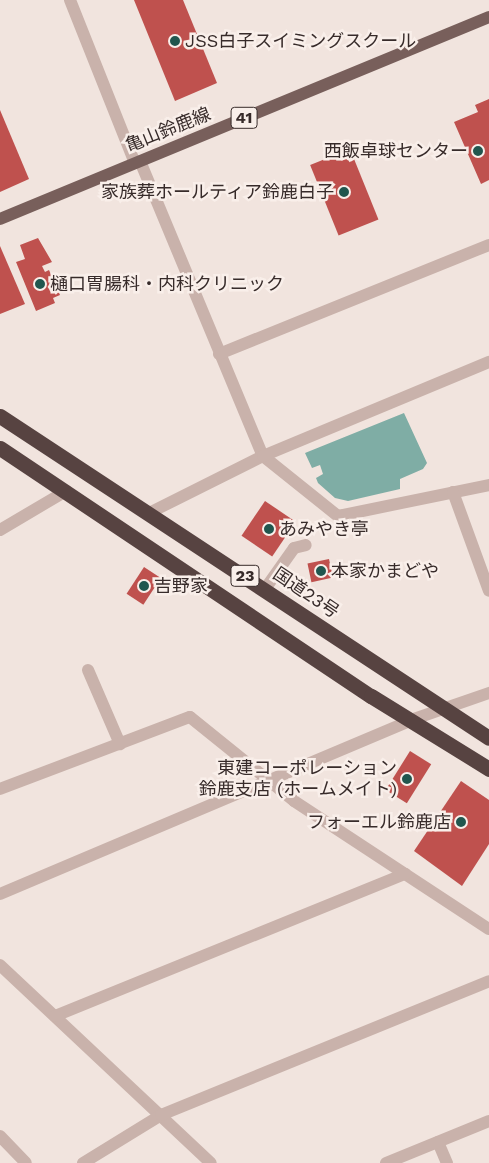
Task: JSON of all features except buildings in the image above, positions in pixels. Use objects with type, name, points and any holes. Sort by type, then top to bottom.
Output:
[{"type":"highway","name":"国道23号","points":[[0,416],[266,589],[489,738]]},
{"type":"highway","name":"23","points":[[0,448],[411,720],[489,769]]},
{"type":"main road","name":"亀山鈴鹿線","points":[[0,219],[489,17]]},
{"type":"street","points":[[70,0],[263,456],[338,516],[489,485]]},
{"type":"street","points":[[219,354],[489,245]]},
{"type":"street","points":[[149,513],[263,456],[489,362]]},
{"type":"street","points":[[0,530],[66,491]]},
{"type":"street","points":[[453,492],[489,591]]},
{"type":"street","points":[[266,589],[294,548],[306,545]]},
{"type":"street","points":[[88,670],[120,744]]},
{"type":"street","points":[[1,889],[411,720],[448,710],[489,693]]},
{"type":"street","points":[[0,788],[190,717],[269,780],[405,874],[489,929]]},
{"type":"street","points":[[55,1016],[405,874]]},
{"type":"street","points":[[0,964],[211,1163]]},
{"type":"street","points":[[83,1163],[161,1115],[489,981]]},
{"type":"street","points":[[386,1163],[489,1121]]},
{"type":"street","points":[[0,1136],[26,1163]]},
{"type":"street","points":[[438,1142],[447,1163]]},
{"type":"water","points":[[404,413],[427,463],[423,469],[400,479],[400,489],[348,501],[335,498],[318,483],[316,478],[323,474],[320,465],[312,468],[305,453]]},
{"type":"place","name":"JSS白子スイミングスクール","points":[[175,41]]},
{"type":"place","name":"西飯卓球センター","points":[[478,151]]},
{"type":"place","name":"家族葬ホールティア鈴鹿白子","points":[[344,192]]},
{"type":"place","name":"樋口胃腸科・内科クリニック","points":[[40,284]]},
{"type":"place","name":"あみやき亭","points":[[269,529]]},
{"type":"place","name":"本家かまどや","points":[[321,571]]},
{"type":"place","name":"吉野家","points":[[144,586]]},
{"type":"place","name":"東建コーポレーション 鈴鹿支店 (ホームメイト)","points":[[407,779]]},
{"type":"place","name":"フォーエル鈴鹿店","points":[[461,822]]}]
